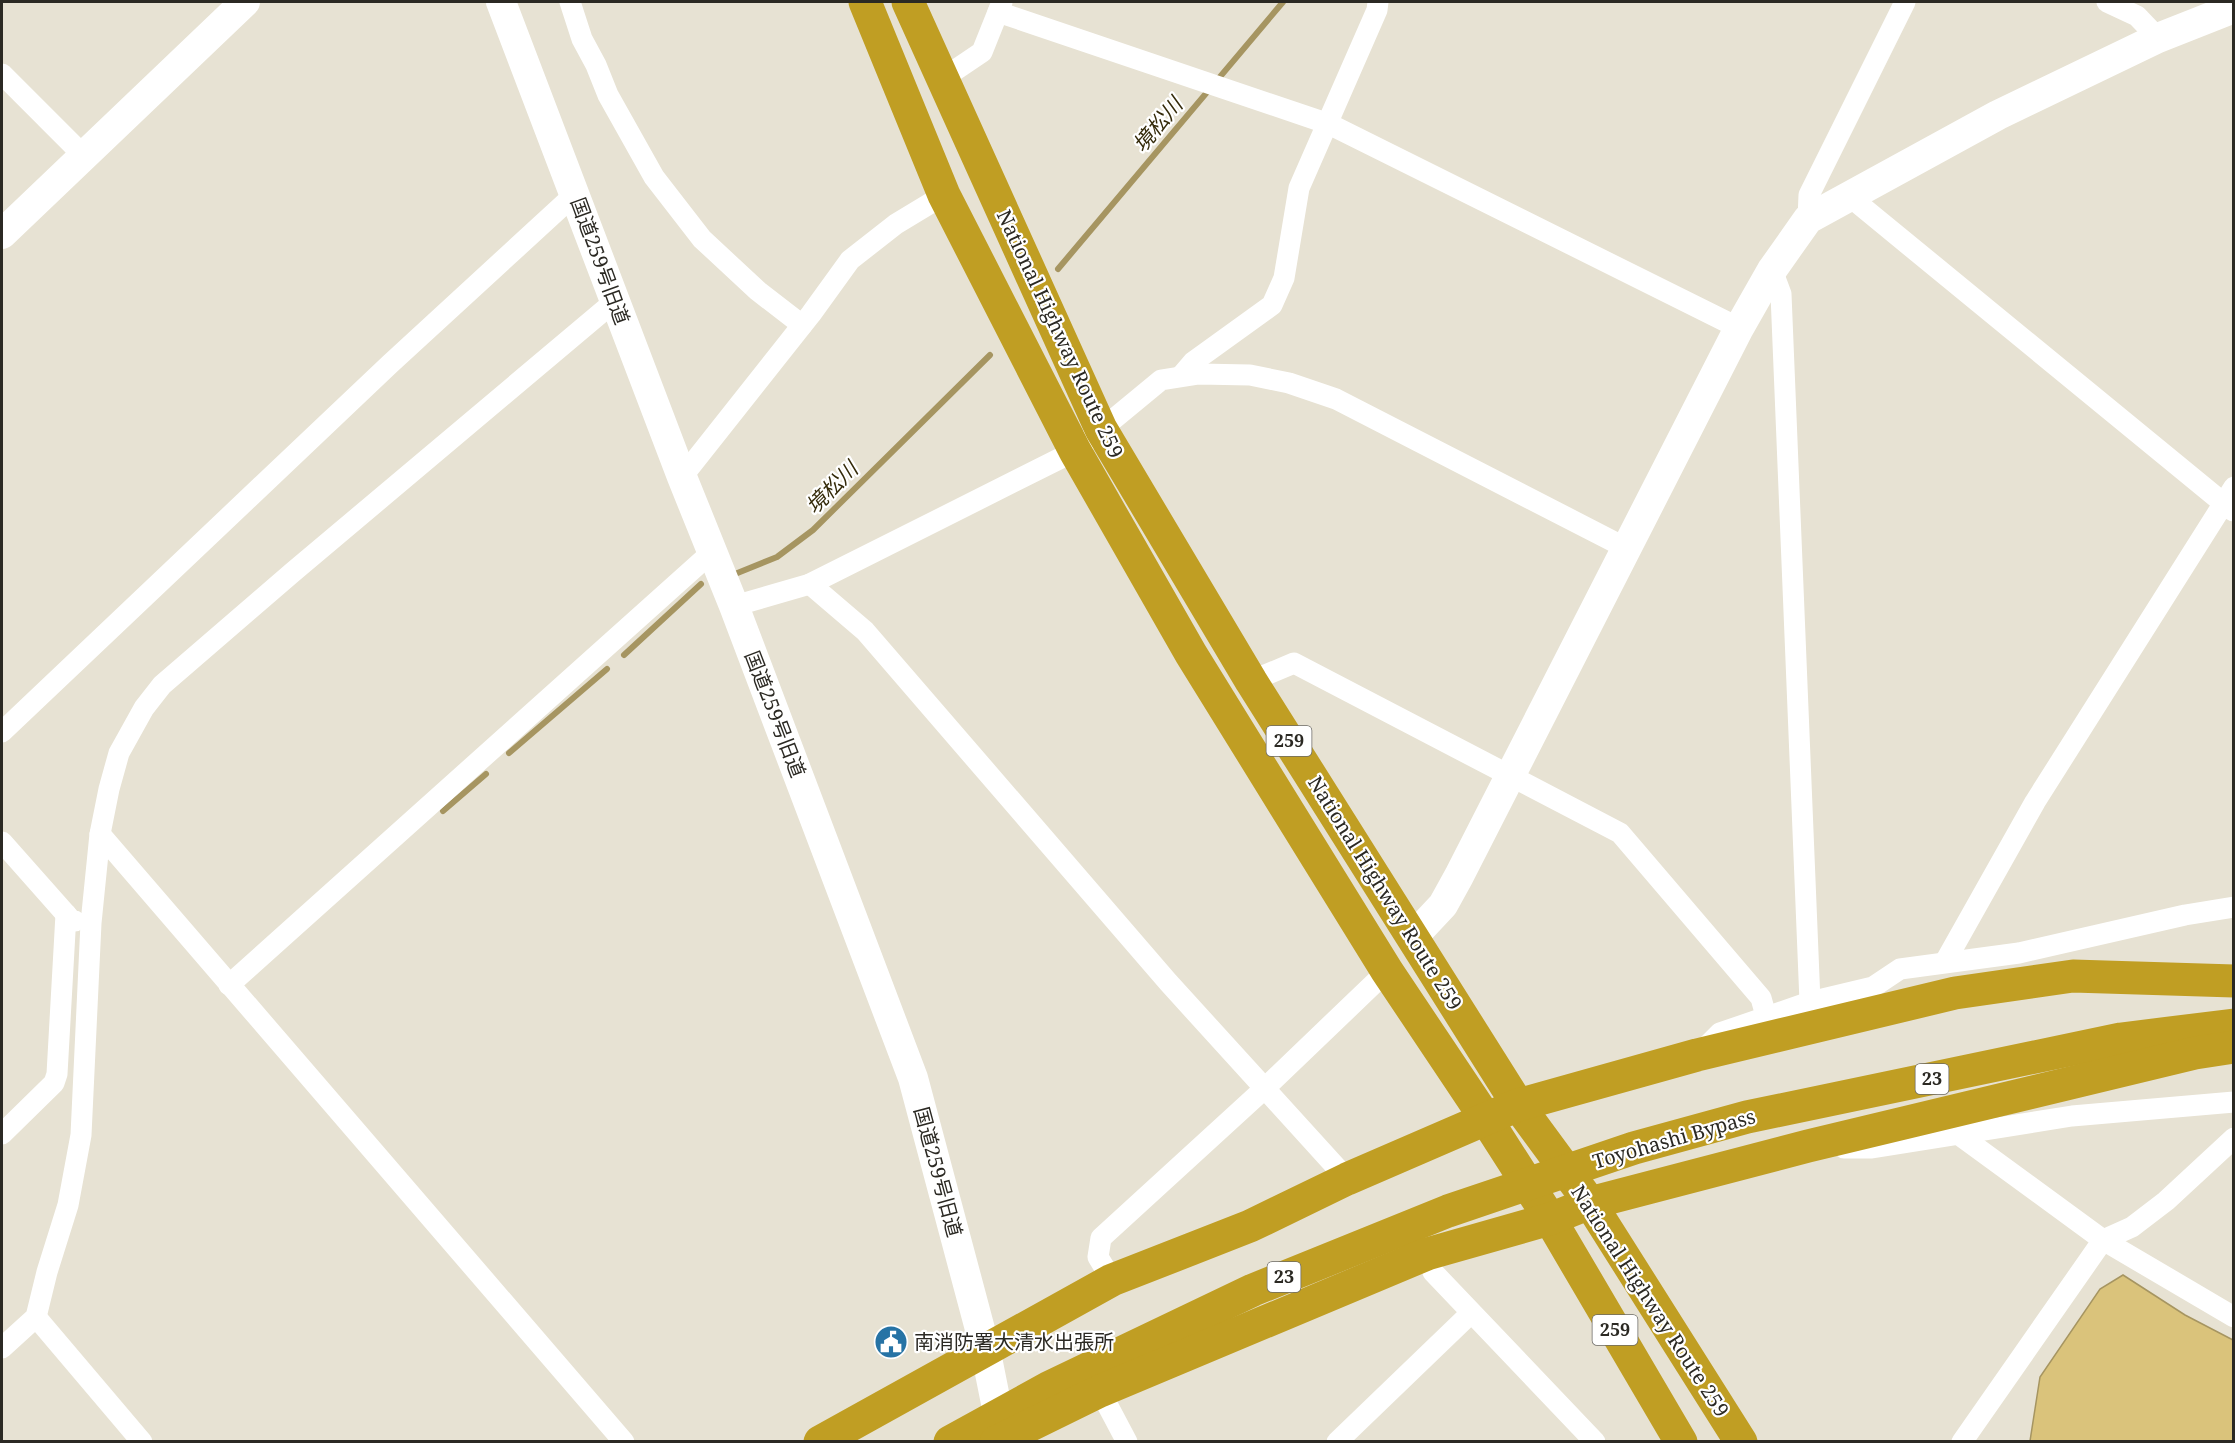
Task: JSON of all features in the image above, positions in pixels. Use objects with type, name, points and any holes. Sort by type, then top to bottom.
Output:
[{"type":"highway","name":"National Highway Route 259","points":[[865,2],[944,195],[1075,451],[1191,654],[1387,971],[1550,1219],[1676,1440]]},
{"type":"highway","name":"National Highway Route 259","points":[[908,2],[1101,429],[1251,681],[1518,1105],[1590,1203],[1741,1442]]},
{"type":"highway","points":[[820,1442],[985,1348],[1112,1280],[1251,1226],[1347,1179],[1518,1105],[1697,1055],[1955,993],[2073,976],[2234,981]]},
{"type":"highway","name":"Toyohashi Bypass","points":[[950,1442],[1048,1388],[1253,1290],[1448,1211],[1634,1148],[1747,1117],[2121,1040],[2234,1025]]},
{"type":"highway","name":"23","points":[[1001,1440],[1100,1390],[1427,1254],[1550,1219],[1590,1203],[1808,1146],[2195,1053],[2234,1047]]},
{"type":"street","points":[[2,234],[245,2]]},
{"type":"street","name":"国道259号旧道","points":[[501,2],[913,1078],[985,1348],[1001,1440]]},
{"type":"street","points":[[570,2],[582,39],[608,95],[654,177],[702,239],[758,291],[802,325]]},
{"type":"street","points":[[1181,376],[1193,362],[1272,305],[1284,279],[1299,188],[1329,124],[1377,10],[1378,2]]},
{"type":"street","points":[[1808,219],[1809,195],[1905,2]]},
{"type":"street","points":[[2107,2],[2137,16],[2158,38]]},
{"type":"street","points":[[942,79],[982,52],[1000,7],[1329,124],[1739,328]]},
{"type":"street","points":[[1413,937],[1443,905],[1739,328],[1772,270],[1808,219],[1998,115],[2158,38],[2234,8]]},
{"type":"street","points":[[2,74],[84,156]]},
{"type":"street","points":[[2,732],[390,364],[575,194]]},
{"type":"street","points":[[682,477],[802,325],[850,260],[896,224],[944,195]]},
{"type":"street","points":[[1849,196],[2230,500],[2035,802],[1945,962]]},
{"type":"street","points":[[1772,270],[1781,294],[1810,1002]]},
{"type":"street","points":[[2,1348],[36,1317],[68,1205],[81,1135],[91,923],[100,834],[119,753],[144,708],[162,686],[293,572],[615,301]]},
{"type":"street","points":[[734,606],[810,584],[1075,451],[1161,380],[1181,376],[1250,375],[1289,383],[1336,399],[1626,548]]},
{"type":"street","points":[[229,985],[712,552]]},
{"type":"street","points":[[810,584],[865,631],[1168,982],[1347,1179]]},
{"type":"street","points":[[1251,681],[1294,663],[1620,833],[1761,998],[1766,1016]]},
{"type":"street","points":[[100,834],[624,1442]]},
{"type":"street","points":[[2,842],[72,921],[91,923]]},
{"type":"street","points":[[1697,1055],[1720,1033],[1810,1002],[1873,987],[1900,969],[2019,953],[2185,915],[2234,907]]},
{"type":"street","points":[[2,1134],[54,1083],[57,1074],[66,914]]},
{"type":"street","points":[[1112,1280],[1098,1257],[1101,1238],[1264,1089],[1387,971]]},
{"type":"street","points":[[1808,1146],[1872,1148],[2072,1116],[2234,1102]]},
{"type":"street","points":[[1958,1134],[2103,1240],[2234,1317]]},
{"type":"street","points":[[1962,1442],[2103,1240],[2132,1227],[2166,1201],[2234,1138]]},
{"type":"street","points":[[1427,1254],[1433,1272],[1595,1442]]},
{"type":"street","points":[[1337,1442],[1471,1313]]},
{"type":"street","points":[[36,1317],[142,1442]]},
{"type":"street","points":[[1100,1390],[1127,1442]]},
{"type":"shaded area","points":[[2123,1275],[2185,1315],[2233,1340],[2233,1441],[2030,1441],[2040,1377],[2100,1289]]},
{"type":"waterway","name":"境松川","points":[[1058,269],[1283,2]]},
{"type":"waterway","name":"境松川","points":[[735,574],[777,557],[813,530],[990,355]]},
{"type":"waterway","name":"境松川","points":[[624,655],[701,584]]},
{"type":"waterway","name":"境松川","points":[[509,753],[607,669]]},
{"type":"waterway","name":"境松川","points":[[443,811],[486,774]]},
{"type":"place","name":"南消防署大清水出張所","points":[[891,1342]]}]
